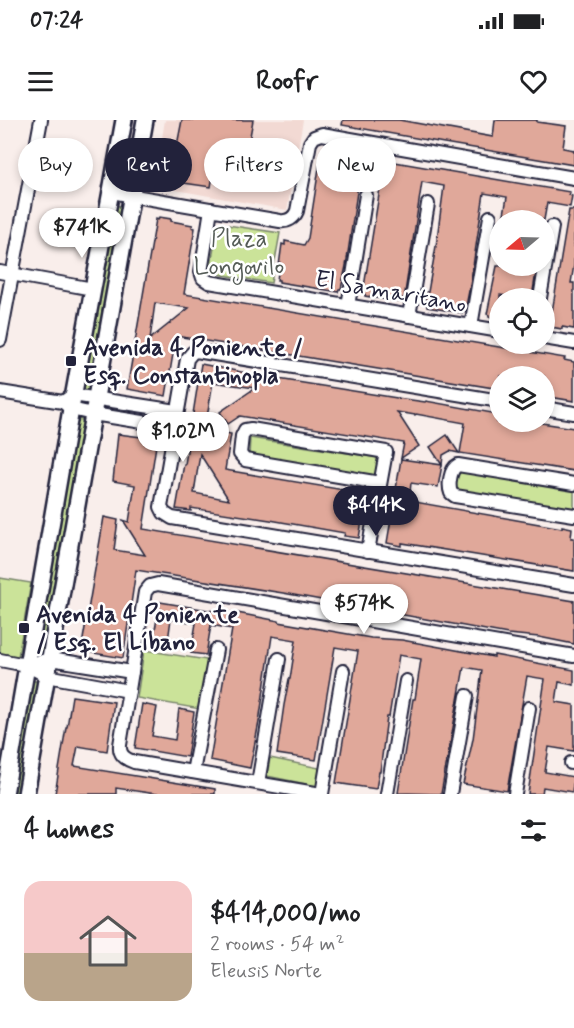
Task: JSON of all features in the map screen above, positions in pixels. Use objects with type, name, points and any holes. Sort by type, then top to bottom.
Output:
[{"type":"street","points":[[0,340],[6,273],[41,120]]},
{"type":"street","points":[[121,138],[124,120]]},
{"type":"street","points":[[26,794],[145,120]]},
{"type":"street","points":[[0,793],[5,794],[69,402],[111,192],[280,221],[291,219],[297,211],[308,146],[314,137],[322,134],[574,178]]},
{"type":"street","points":[[348,306],[366,195]]},
{"type":"street","points":[[409,316],[428,204]]},
{"type":"street","name":"El Samaritano","points":[[211,209],[201,272],[206,280],[212,283],[489,329]]},
{"type":"street","points":[[471,326],[489,223]]},
{"type":"street","points":[[6,273],[93,289]]},
{"type":"street","points":[[555,340],[574,343]]},
{"type":"street","points":[[489,399],[196,351],[187,359],[161,503],[162,510],[172,518],[574,585]]},
{"type":"street","points":[[0,392],[69,402],[96,398],[176,420]]},
{"type":"street","points":[[69,402],[93,414],[176,420]]},
{"type":"street","points":[[555,410],[574,413]]},
{"type":"street","points":[[368,550],[386,452],[251,429],[243,433],[239,451],[245,460],[380,483]]},
{"type":"street","points":[[574,484],[458,465],[452,470],[450,487],[451,493],[455,496],[574,515]]},
{"type":"street","points":[[343,671],[321,794],[134,762],[122,754],[120,745],[146,592],[150,586],[154,585],[574,656]]},
{"type":"street","points":[[193,772],[216,650]]},
{"type":"street","points":[[26,665],[50,658],[132,672]]},
{"type":"street","points":[[258,783],[279,659]]},
{"type":"street","points":[[0,660],[26,665],[47,676],[129,691]]},
{"type":"street","points":[[387,794],[406,681]]},
{"type":"street","points":[[450,794],[468,696]]},
{"type":"street","points":[[515,794],[529,708]]},
{"type":"shaded area","points":[[165,120],[303,120],[300,138],[204,138],[204,192],[290,192],[287,210],[187,192],[192,192],[192,138],[162,138]]},
{"type":"green space","points":[[114,205],[125,207],[91,396],[80,393]]},
{"type":"green space","name":"Plaza Longovilo","points":[[218,225],[280,233],[271,283],[212,273],[210,270]]},
{"type":"green space","points":[[77,418],[86,422],[43,656],[33,659]]},
{"type":"green space","points":[[250,438],[379,458],[374,479],[249,457]]},
{"type":"green space","points":[[457,470],[574,489],[574,510],[453,491]]},
{"type":"green space","points":[[0,578],[31,583],[18,657],[0,653]]},
{"type":"green space","points":[[144,650],[207,660],[200,709],[137,698]]},
{"type":"green space","points":[[30,680],[41,682],[21,794],[11,794]]},
{"type":"green space","points":[[270,758],[324,769],[321,787],[267,776]]},
{"type":"building","points":[[182,120],[253,120],[250,138],[204,138],[204,186],[192,184],[192,138],[178,138]]},
{"type":"building","points":[[343,120],[399,120],[493,137],[495,120],[537,120],[537,122],[566,126],[563,148],[574,150],[574,165],[342,125]]},
{"type":"building","points":[[396,162],[570,192],[569,195],[572,196],[570,207],[547,203],[546,210],[505,210],[507,197],[484,193],[470,286],[465,311],[463,310],[462,313],[427,307],[425,304],[444,186],[422,182],[404,299],[401,298],[401,302],[365,296],[363,293],[379,192],[396,192]]},
{"type":"building","points":[[316,187],[316,192],[357,192],[346,266],[341,289],[338,292],[277,280],[282,244],[285,245],[285,241],[304,245],[308,238]]},
{"type":"building","points":[[569,210],[574,210],[574,265],[571,283],[574,283],[574,329],[555,328],[555,294]]},
{"type":"building","points":[[159,217],[171,219],[171,221],[193,225],[192,227],[195,228],[184,294],[489,345],[489,354],[541,354],[565,358],[564,360],[574,362],[574,401],[555,398],[555,366],[489,366],[489,387],[176,336],[166,396],[127,389],[156,219],[158,220]],"holes":[[[155,303],[189,308],[150,339]]]},
{"type":"building","points":[[495,276],[535,276],[533,288],[492,288]]},
{"type":"building","points":[[201,364],[247,374],[489,412],[489,432],[555,432],[555,425],[574,428],[574,471],[460,453],[465,423],[397,412],[419,446],[401,458],[404,443],[240,416],[228,424],[220,412],[255,388],[213,382],[205,429],[231,434],[225,470],[368,494],[359,538],[344,536],[345,533],[270,520],[191,508],[191,511],[176,509]],"holes":[[[200,454],[229,500],[194,493]]]},
{"type":"building","points":[[118,434],[157,439],[143,529],[574,601],[574,644],[283,593],[136,570],[123,658],[81,651],[104,517],[118,520],[114,550],[145,555],[123,520],[129,522],[135,485],[113,481]]},
{"type":"building","points":[[447,435],[459,453],[450,451],[443,455],[442,465],[430,447]]},
{"type":"building","points":[[401,459],[442,465],[438,487],[411,483],[409,501],[572,528],[574,571],[402,543],[402,546],[387,543]]},
{"type":"building","points":[[160,602],[232,614],[232,612],[371,638],[402,640],[494,657],[494,655],[574,670],[574,685],[559,682],[556,702],[574,705],[574,751],[549,747],[545,772],[574,777],[572,792],[543,787],[542,794],[528,794],[545,679],[527,676],[507,791],[463,784],[473,739],[482,670],[464,667],[441,794],[398,793],[421,659],[399,655],[376,789],[336,783],[358,651],[335,647],[316,760],[277,754],[296,640],[272,636],[250,768],[210,760],[232,629],[211,625],[206,655],[191,653],[196,623],[171,619],[167,648],[152,646]]},
{"type":"building","points":[[72,696],[114,702],[107,751],[78,746],[74,766],[215,789],[215,794],[157,794],[116,788],[116,794],[55,794]]},
{"type":"building","points":[[142,704],[157,707],[152,736],[175,740],[179,709],[194,712],[187,757],[135,748]]},
{"type":"place","name":"Avenida 4 Poniente / Esq. Constantinopla","points":[[71,361]]},
{"type":"place","name":"Avenida 4 Poniente / Esq. El Líbano","points":[[24,628]]}]
